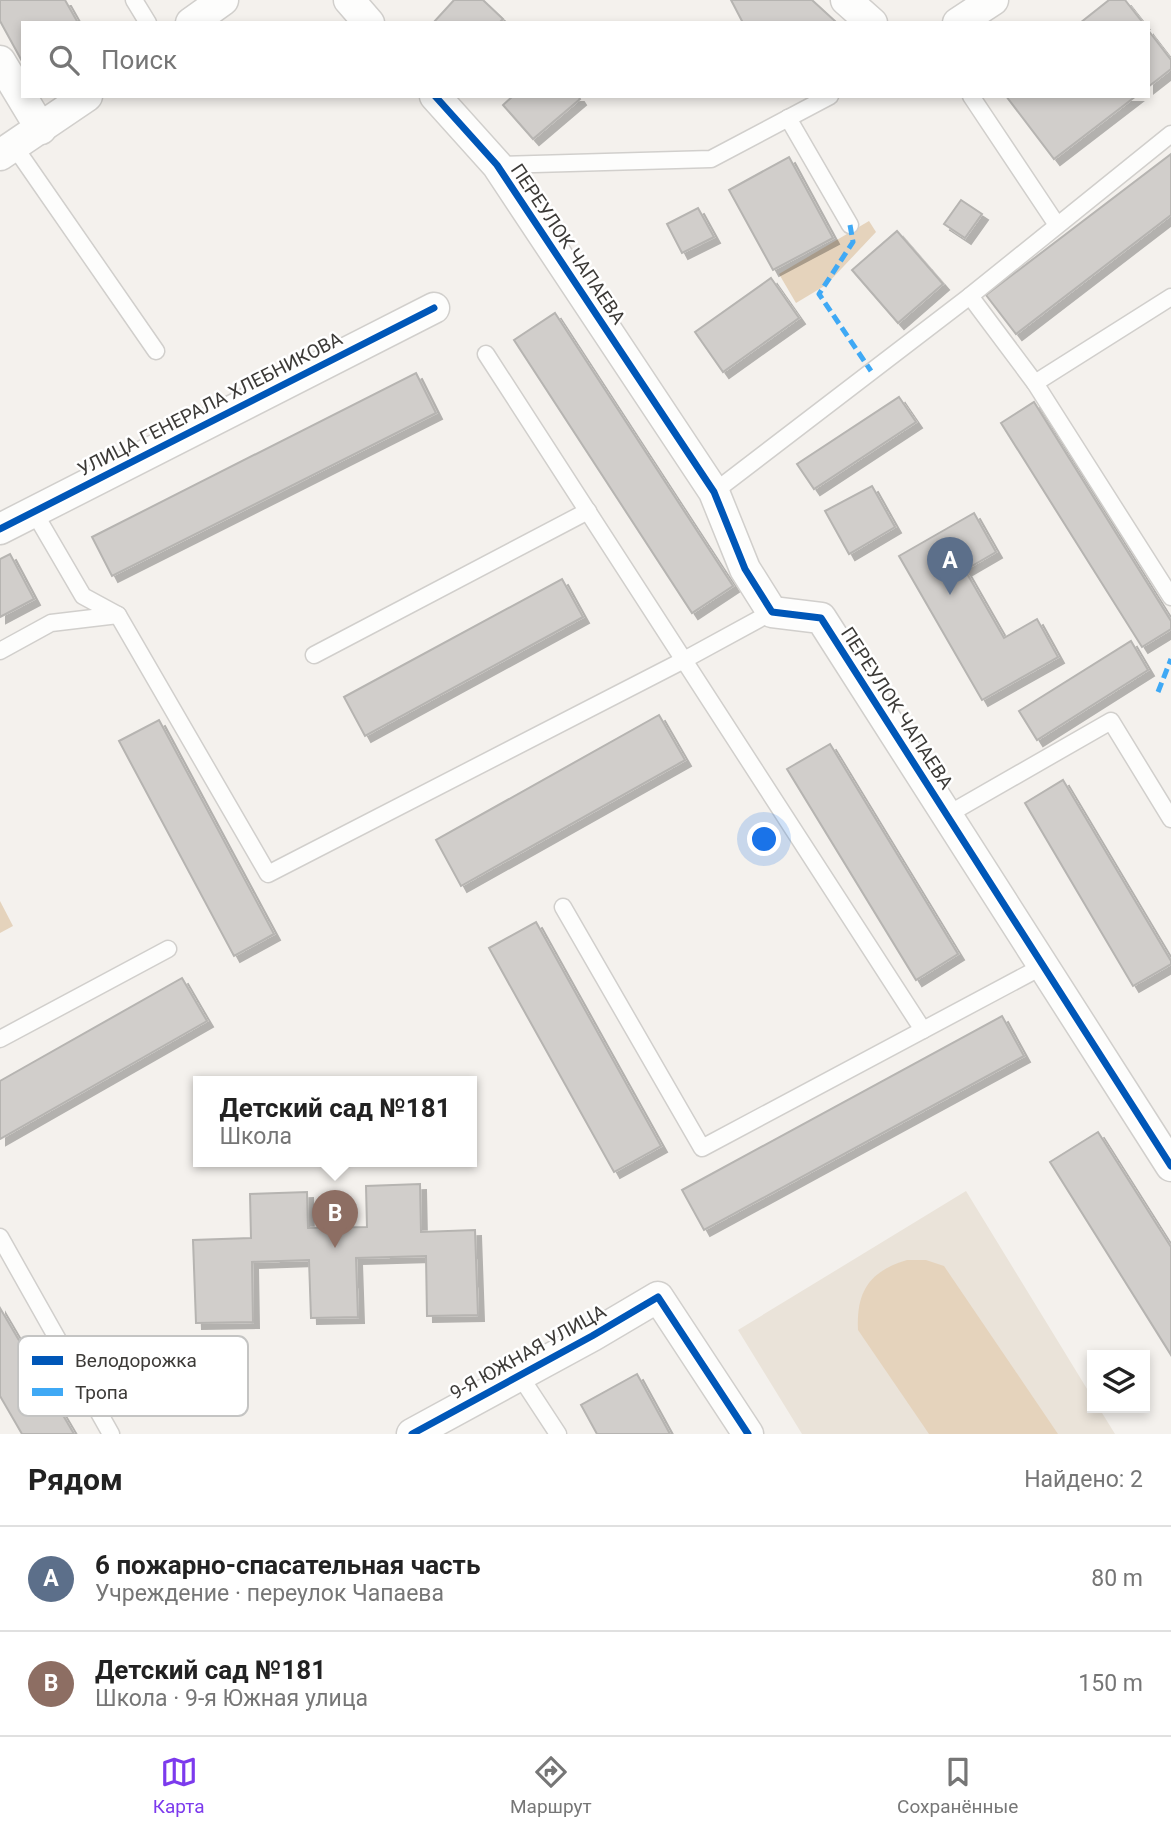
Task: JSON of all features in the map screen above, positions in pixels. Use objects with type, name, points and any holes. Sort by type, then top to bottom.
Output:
[{"type":"street","points":[[194,21],[223,0]]},
{"type":"street","points":[[349,0],[367,21]]},
{"type":"street","points":[[846,0],[870,21]]},
{"type":"street","points":[[961,21],[993,0]]},
{"type":"street","points":[[0,61],[21,95]]},
{"type":"street","points":[[23,98],[41,128]]},
{"type":"street","points":[[7,150],[84,98]]},
{"type":"street","name":"ПЕРЕУЛОК ЧАПАЕВА","points":[[437,98],[497,165],[713,492],[745,569],[772,612],[821,618],[1171,1166]]},
{"type":"street","name":"УЛИЦА ГЕНЕРАЛА ХЛЕБНИКОВА","points":[[0,529],[434,308]]},
{"type":"street","name":"9-Я ЮЖНАЯ УЛИЦА","points":[[412,1434],[658,1297],[748,1434]]},
{"type":"lane","points":[[134,0],[147,21]]},
{"type":"lane","points":[[497,165],[711,159],[826,98]]},
{"type":"lane","points":[[972,98],[1057,225]]},
{"type":"lane","points":[[788,118],[850,225]]},
{"type":"lane","points":[[713,492],[970,296],[1171,134]]},
{"type":"lane","points":[[7,150],[156,351]]},
{"type":"lane","points":[[970,296],[1035,383],[1171,597]]},
{"type":"lane","points":[[1035,383],[1171,297]]},
{"type":"lane","points":[[486,354],[923,1030]]},
{"type":"lane","points":[[314,656],[588,511]]},
{"type":"lane","points":[[34,512],[83,596],[118,615],[268,874],[772,612]]},
{"type":"lane","points":[[0,651],[51,624],[118,615]]},
{"type":"lane","points":[[947,815],[1111,721],[1171,819]]},
{"type":"lane","points":[[563,907],[702,1148],[1043,966]]},
{"type":"lane","points":[[0,1039],[168,949]]},
{"type":"lane","points":[[0,1237],[56,1336]]},
{"type":"lane","points":[[520,1376],[558,1434]]},
{"type":"lane","points":[[101,1416],[111,1434]]},
{"type":"shaded area","points":[[869,221],[876,232],[826,285],[796,303],[779,274]]},
{"type":"shaded area","points":[[0,901],[13,926],[0,933]]},
{"type":"shaded area","points":[[966,1191],[1087,1389],[1087,1413],[1102,1413],[1115,1434],[802,1434],[738,1330]]},
{"type":"shaded area","points":[[907,1260],[926,1260],[944,1266],[1058,1434],[929,1434],[858,1330],[860,1304],[868,1284],[883,1270]]},
{"type":"building","points":[[0,0],[65,0],[77,21],[21,21],[21,59],[0,21]]},
{"type":"building","points":[[454,0],[483,0],[503,19],[501,21],[435,21]]},
{"type":"building","points":[[731,0],[812,0],[835,21],[742,21]]},
{"type":"building","points":[[1109,0],[1125,0],[1141,21],[1083,21]]},
{"type":"building","points":[[1150,33],[1171,60],[1171,69],[1150,85]]},
{"type":"building","points":[[511,98],[580,99],[533,139],[503,105]]},
{"type":"building","points":[[1008,98],[1133,98],[1054,159]]},
{"type":"building","points":[[1171,154],[1171,215],[1016,334],[986,295]]},
{"type":"building","points":[[789,157],[833,238],[773,270],[729,190]]},
{"type":"building","points":[[961,200],[982,214],[965,238],[944,224]]},
{"type":"building","points":[[698,208],[714,237],[682,253],[667,224]]},
{"type":"building","points":[[897,231],[943,284],[898,323],[852,270]]},
{"type":"building","points":[[771,278],[799,318],[723,372],[695,332]]},
{"type":"building","points":[[555,313],[733,586],[692,613],[514,340]]},
{"type":"building","points":[[416,373],[436,413],[112,576],[92,537]]},
{"type":"building","points":[[899,397],[916,422],[814,489],[797,464]]},
{"type":"building","points":[[1034,402],[1171,621],[1171,629],[1142,647],[1001,423]]},
{"type":"building","points":[[872,486],[895,527],[849,554],[825,511]]},
{"type":"building","points":[[974,513],[996,552],[965,570],[1004,638],[1037,619],[1058,657],[982,700],[899,556]]},
{"type":"building","points":[[10,554],[34,599],[0,617],[0,559]]},
{"type":"building","points":[[562,579],[583,617],[365,736],[344,697]]},
{"type":"building","points":[[1131,641],[1148,670],[1037,740],[1019,711]]},
{"type":"building","points":[[659,715],[685,760],[461,886],[436,840]]},
{"type":"building","points":[[159,720],[274,934],[234,956],[119,741]]},
{"type":"building","points":[[830,744],[958,954],[916,980],[787,769]]},
{"type":"building","points":[[1063,780],[1171,961],[1171,964],[1133,986],[1025,803]]},
{"type":"building","points":[[536,922],[661,1146],[614,1172],[489,948]]},
{"type":"building","points":[[182,978],[207,1021],[0,1139],[0,1081]]},
{"type":"building","points":[[1002,1016],[1024,1056],[704,1230],[682,1190]]},
{"type":"building","points":[[1098,1132],[1171,1247],[1171,1355],[1050,1162]]},
{"type":"building","points":[[420,1184],[421,1232],[475,1230],[478,1315],[427,1316],[426,1256],[356,1258],[358,1317],[311,1318],[309,1260],[252,1262],[253,1322],[196,1323],[193,1240],[251,1238],[250,1194],[307,1192],[308,1228],[367,1227],[366,1186]]},
{"type":"building","points":[[0,1308],[18,1339],[18,1416],[63,1416],[74,1434],[22,1434],[0,1396]]},
{"type":"building","points":[[637,1374],[670,1434],[597,1434],[581,1405]]},
{"type":"marked path","points":[[850,225],[853,242],[819,294],[871,371]]},
{"type":"marked path","points":[[1158,692],[1171,659]]},
{"type":"cycle path","points":[[437,98],[497,165],[714,492],[745,569],[772,612],[821,618],[1171,1166]]},
{"type":"cycle path","points":[[0,529],[434,308]]},
{"type":"cycle path","points":[[412,1434],[658,1297],[748,1434]]},
{"type":"place","name":"6 пожарно-спасательная часть","points":[[950,595]]},
{"type":"place","name":"Детский сад №181","points":[[335,1248]]}]
